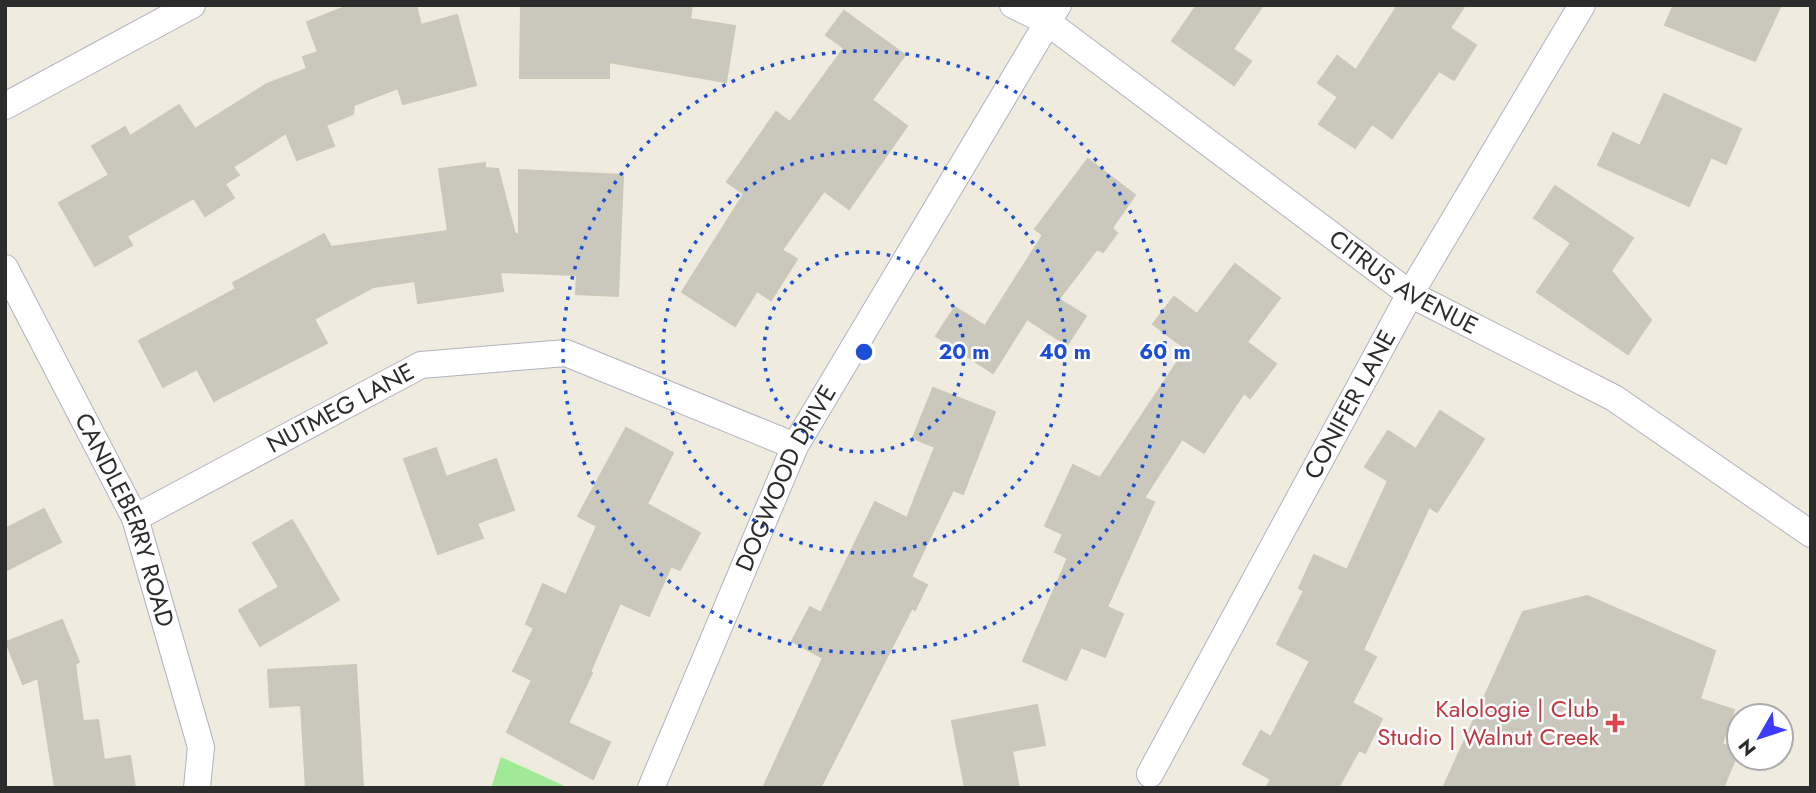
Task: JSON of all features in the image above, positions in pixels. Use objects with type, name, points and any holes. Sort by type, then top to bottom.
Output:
[{"type":"street","points":[[5,106],[192,5]]},
{"type":"street","name":"CITRUS AVENUE","points":[[1013,5],[1052,13],[1410,294],[1614,398],[1811,534]]},
{"type":"street","name":"CONIFER LANE","points":[[1150,774],[1410,294],[1581,5]]},
{"type":"street","name":"DOGWOOD DRIVE","points":[[651,788],[795,446],[1052,13]]},
{"type":"street","name":"CANDLEBERRY ROAD","points":[[5,268],[135,518],[201,747],[197,788]]},
{"type":"street","name":"NUTMEG LANE","points":[[135,518],[421,365],[566,354],[795,446]]},
{"type":"green space","points":[[501,757],[569,788],[491,788]]},
{"type":"building","points":[[350,5],[416,5],[421,25],[457,15],[476,85],[403,104],[398,88],[354,105],[353,114],[326,125],[334,146],[297,160],[286,133],[233,167],[239,175],[225,184],[234,198],[205,216],[194,198],[127,236],[132,245],[95,266],[59,203],[109,175],[92,146],[125,127],[130,136],[179,105],[195,129],[267,84],[307,69],[303,57],[318,52],[307,22]]},
{"type":"building","points":[[521,5],[692,5],[690,19],[735,26],[726,82],[609,62],[609,78],[520,78]]},
{"type":"building","points":[[1197,5],[1263,5],[1233,49],[1251,61],[1234,85],[1172,41]]},
{"type":"building","points":[[1398,5],[1465,5],[1450,28],[1476,45],[1454,80],[1439,71],[1392,138],[1372,124],[1355,148],[1319,124],[1338,97],[1318,83],[1337,56],[1356,70]]},
{"type":"building","points":[[1674,5],[1781,5],[1755,61],[1665,25]]},
{"type":"building","points":[[844,11],[905,55],[872,100],[907,126],[849,209],[824,191],[782,250],[797,259],[771,300],[757,291],[735,326],[682,292],[744,194],[727,182],[776,112],[790,122],[844,48],[826,35]]},
{"type":"building","points":[[1664,94],[1741,129],[1726,164],[1711,157],[1689,206],[1598,165],[1613,133],[1640,146]]},
{"type":"building","points":[[1088,159],[1135,195],[1112,228],[1117,233],[1103,252],[1097,249],[1059,299],[1086,316],[1067,345],[1027,319],[993,373],[936,336],[955,307],[985,326],[1043,235],[1035,229]]},
{"type":"building","points":[[485,163],[485,168],[498,169],[515,234],[519,234],[519,170],[623,175],[618,296],[576,294],[577,275],[500,272],[503,291],[418,303],[415,281],[373,287],[314,319],[327,343],[214,401],[197,369],[163,387],[139,341],[236,289],[233,283],[324,234],[331,247],[448,231],[439,169]]},
{"type":"building","points":[[1555,186],[1633,238],[1611,271],[1651,320],[1628,354],[1537,292],[1571,243],[1534,218]]},
{"type":"building","points":[[1235,264],[1280,298],[1247,342],[1276,364],[1250,398],[1244,393],[1204,453],[1182,439],[1144,498],[1154,502],[1107,607],[1123,614],[1105,657],[1081,647],[1066,680],[1023,661],[1068,558],[1055,552],[1063,534],[1045,526],[1073,465],[1100,478],[1186,349],[1153,324],[1174,297],[1197,314]]},
{"type":"building","points":[[933,388],[995,412],[963,494],[953,490],[911,577],[927,585],[915,610],[912,608],[820,788],[763,788],[823,658],[792,641],[810,607],[821,613],[875,502],[907,518],[935,447],[913,438]]},
{"type":"building","points":[[1440,411],[1484,439],[1437,512],[1429,507],[1363,650],[1376,657],[1352,703],[1382,719],[1365,753],[1359,750],[1338,788],[1266,788],[1271,779],[1243,764],[1261,731],[1271,737],[1310,661],[1277,644],[1304,591],[1299,588],[1314,555],[1347,570],[1388,481],[1365,467],[1388,431],[1416,449]]},
{"type":"building","points":[[626,428],[673,453],[647,504],[700,533],[680,570],[671,566],[649,616],[620,603],[590,672],[592,673],[568,723],[610,742],[593,779],[507,732],[532,680],[513,671],[534,628],[526,624],[543,584],[566,595],[597,526],[578,516]]},
{"type":"building","points":[[436,448],[446,477],[496,459],[514,510],[477,523],[483,538],[438,554],[404,459]]},
{"type":"building","points":[[44,509],[61,542],[5,571],[5,529]]},
{"type":"building","points":[[292,520],[339,600],[260,646],[239,610],[279,587],[253,543]]},
{"type":"building","points":[[1587,596],[1715,651],[1700,699],[1725,707],[1725,736],[1722,744],[1725,745],[1725,772],[1730,772],[1723,788],[1443,788],[1523,612]]},
{"type":"building","points":[[62,620],[79,662],[75,664],[83,721],[98,720],[104,760],[130,756],[135,788],[55,788],[38,678],[23,684],[6,642]]},
{"type":"building","points":[[356,665],[363,788],[306,788],[301,705],[270,707],[268,670]]},
{"type":"building","points":[[1037,705],[1045,745],[1012,751],[1019,788],[965,788],[952,721]]},
{"type":"place","name":"Kalologie | Club Studio | Walnut Creek","points":[[1615,723]]}]
